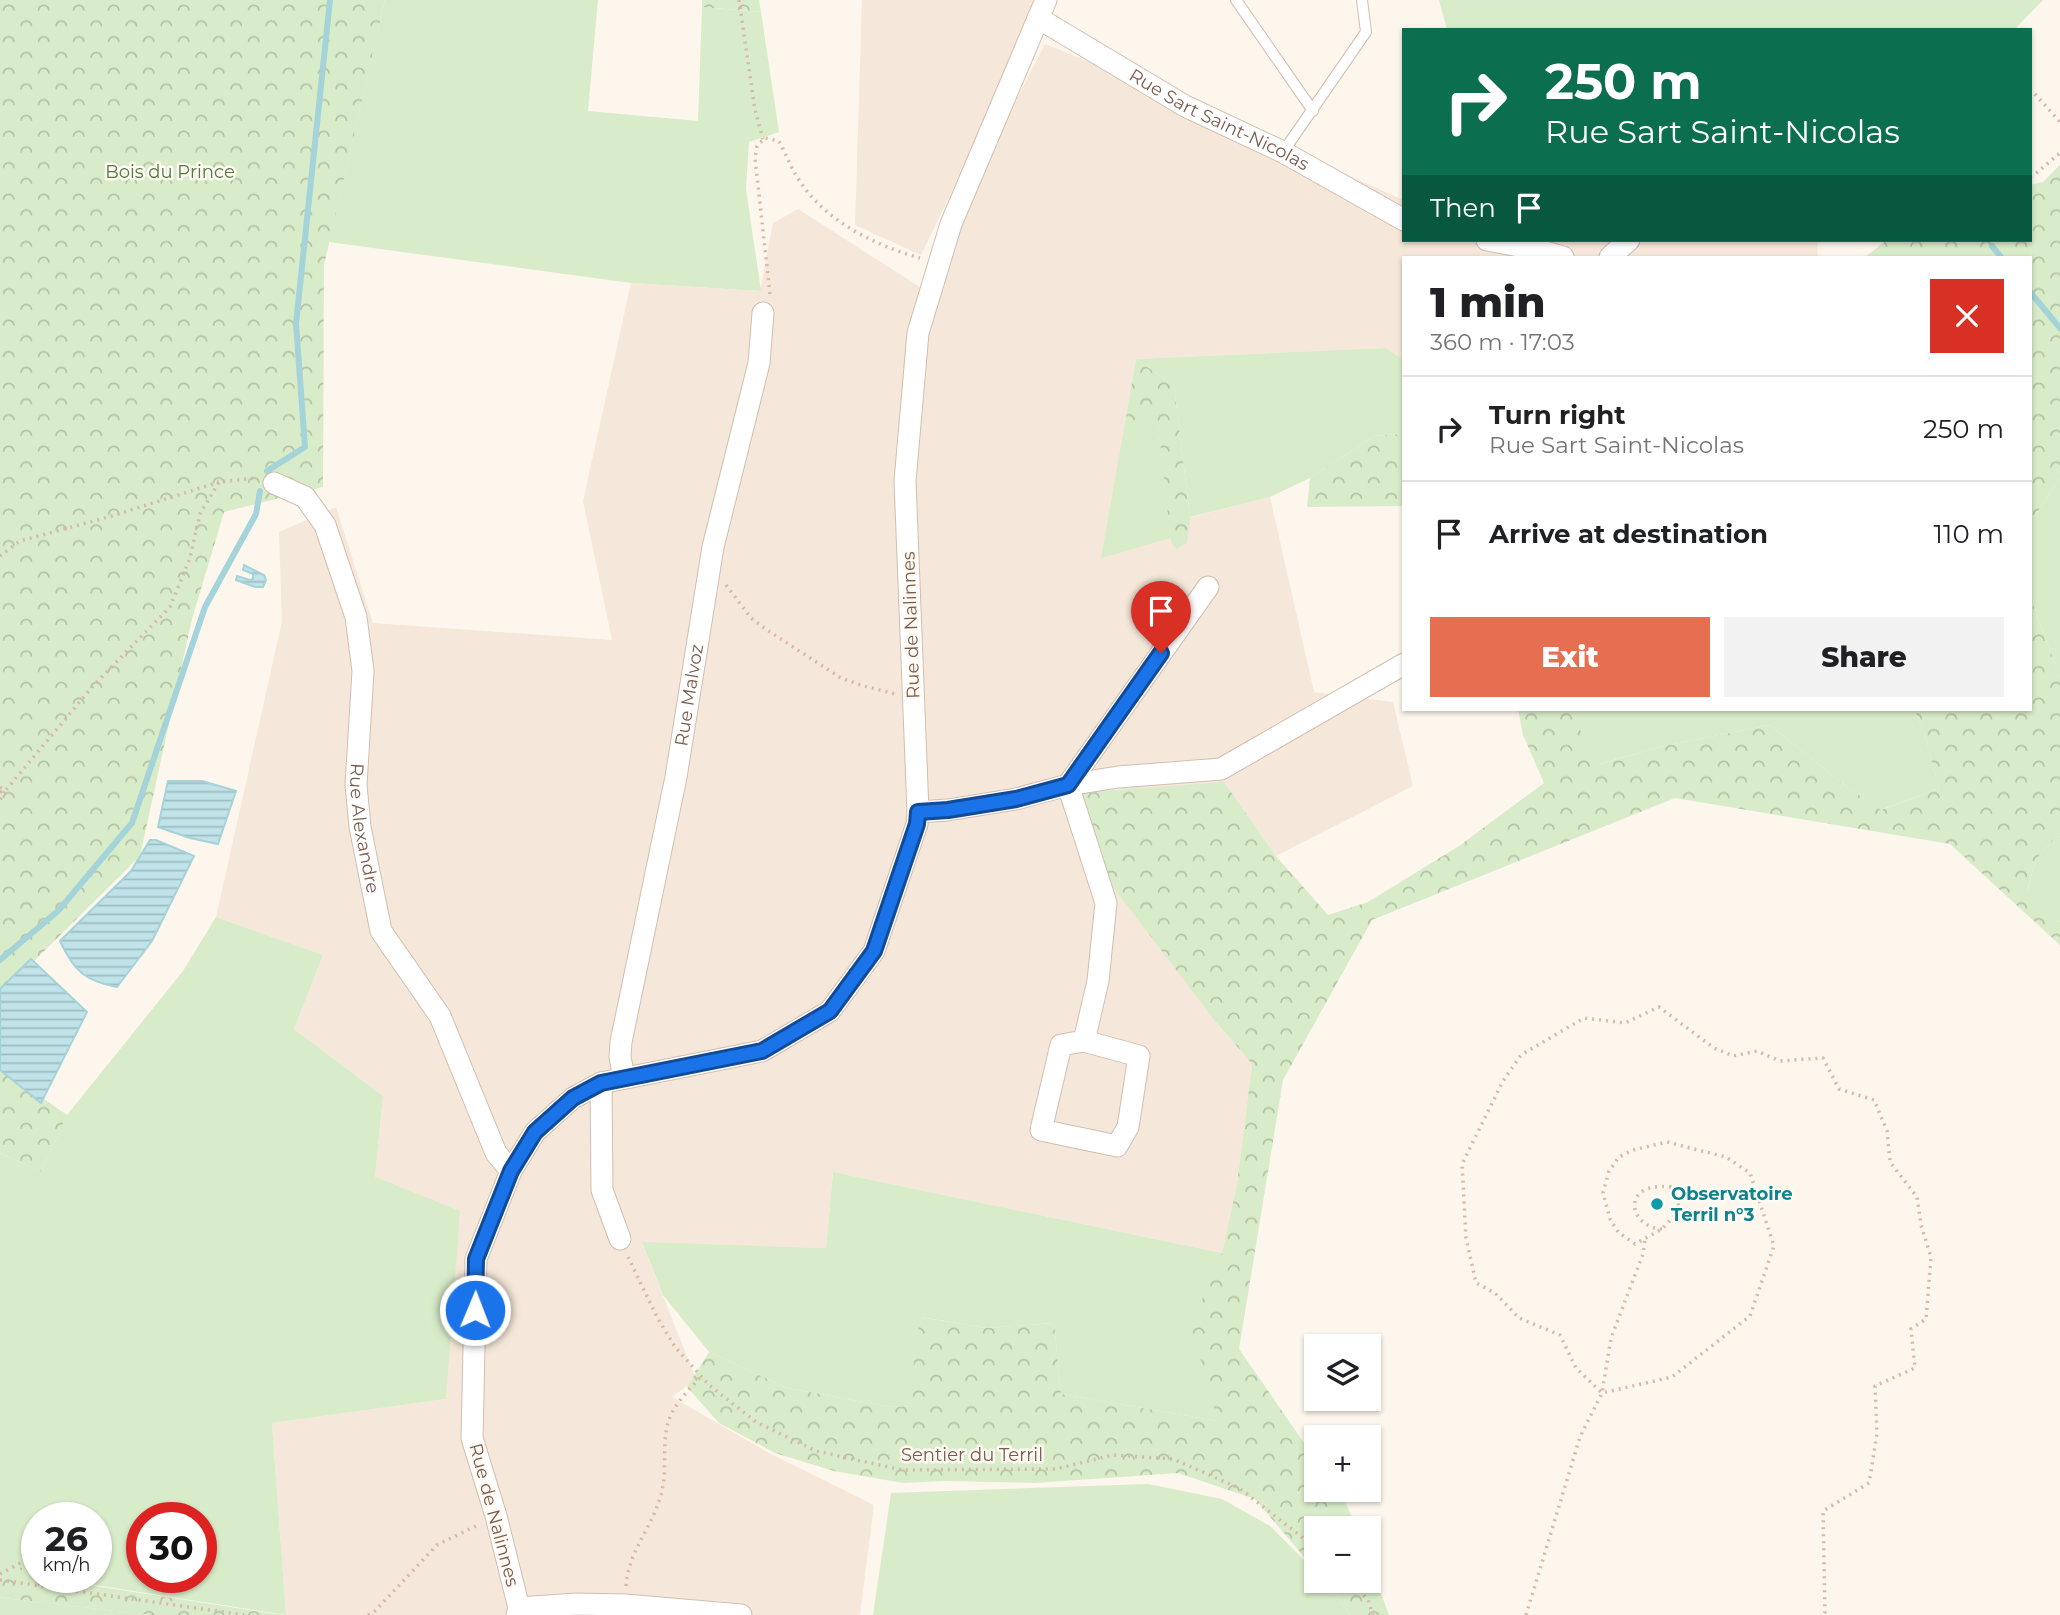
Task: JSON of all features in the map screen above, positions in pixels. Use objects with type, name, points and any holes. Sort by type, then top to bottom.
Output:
[{"type":"street","name":"Rue Sart Saint-Nicolas","points":[[1042,9],[1185,106],[1283,152],[1402,219]]},
{"type":"street","name":"Rue de Nalinnes","points":[[518,1612],[496,1517],[472,1438],[476,1259],[511,1171],[535,1132],[573,1098],[601,1083],[762,1051],[830,1011],[874,951],[917,824],[918,812],[905,481],[918,333],[951,224],[1042,9]]},
{"type":"street","points":[[1498,242],[1559,256]]},
{"type":"street","points":[[1611,256],[1627,242]]},
{"type":"street","name":"Rue Malvoz","points":[[624,1078],[620,1057],[621,1042],[676,777],[713,547],[759,363],[763,313]]},
{"type":"street","name":"Rue Alexandre","points":[[274,482],[305,497],[325,525],[356,617],[363,671],[356,785],[360,827],[381,931],[440,1016],[496,1153],[511,1171]]},
{"type":"street","points":[[1068,785],[1209,587]]},
{"type":"street","points":[[918,812],[1016,799],[1068,785],[1118,777],[1221,769],[1402,665]]},
{"type":"street","points":[[1068,785],[1106,903],[1098,981],[1084,1041]]},
{"type":"street","points":[[1084,1041],[1139,1056],[1128,1127],[1118,1146],[1041,1130],[1061,1045],[1084,1041]]},
{"type":"street","points":[[601,1083],[602,1190],[620,1239]]},
{"type":"street","points":[[518,1612],[576,1604],[625,1605],[741,1615]]},
{"type":"lane","points":[[1236,0],[1313,111]]},
{"type":"lane","points":[[1283,152],[1366,32],[1362,0]]},
{"type":"path","points":[[739,0],[755,110],[763,139]]},
{"type":"path","points":[[2035,94],[2060,122]]},
{"type":"path","points":[[763,313],[771,302],[755,158],[757,146],[763,139],[779,141],[807,191],[840,222],[892,248],[939,264]]},
{"type":"path","points":[[2032,176],[2060,153]]},
{"type":"path","points":[[0,556],[20,541],[112,516],[219,482],[250,477],[274,482]]},
{"type":"path","points":[[0,800],[2,790],[93,686],[170,607],[190,558],[200,514],[219,482]]},
{"type":"path","points":[[730,590],[751,618],[841,678],[914,699]]},
{"type":"path","points":[[1602,1393],[1576,1368],[1560,1335],[1519,1318],[1495,1293],[1476,1283],[1466,1238],[1462,1164],[1503,1081],[1521,1055],[1584,1018],[1625,1023],[1659,1007],[1714,1048],[1733,1056],[1757,1051],[1780,1061],[1823,1058],[1839,1089],[1874,1100],[1887,1131],[1890,1162],[1917,1197],[1921,1225],[1931,1256],[1926,1319],[1911,1329],[1915,1368],[1875,1386],[1877,1434],[1869,1483],[1823,1511],[1823,1615]]},
{"type":"path","points":[[1602,1393],[1671,1377],[1750,1316],[1774,1246],[1750,1173],[1726,1157],[1667,1142],[1633,1150],[1619,1157],[1609,1171],[1603,1193],[1610,1219],[1618,1232],[1635,1244],[1662,1229],[1679,1211],[1677,1192],[1671,1187],[1648,1187],[1639,1192],[1635,1201],[1635,1210],[1641,1221],[1654,1229],[1662,1229]]},
{"type":"path","points":[[1662,1219],[1662,1229]]},
{"type":"path","name":"Sentier du Terril","points":[[620,1239],[663,1327],[675,1347],[701,1376],[756,1422],[816,1451],[902,1470],[1056,1469],[1112,1455],[1173,1459],[1239,1488],[1304,1539]]},
{"type":"path","points":[[1526,1615],[1580,1437],[1602,1393],[1611,1338],[1643,1254],[1645,1239]]},
{"type":"path","points":[[625,1605],[631,1560],[657,1507],[664,1484],[670,1416],[701,1376]]},
{"type":"path","points":[[368,1615],[374,1612],[437,1545],[496,1517]]},
{"type":"path","points":[[0,1574],[21,1563]]},
{"type":"path","points":[[0,1580],[244,1615]]},
{"type":"path","points":[[1361,1593],[1368,1600],[1373,1615]]},
{"type":"shaded area","points":[[862,0],[1045,0],[921,255],[855,225]]},
{"type":"shaded area","points":[[1045,44],[1179,98],[1402,200],[1402,242],[1817,242],[1818,256],[1402,256],[1402,359],[1386,348],[1136,359],[1106,539],[1270,497],[1314,692],[1393,702],[1413,786],[1276,856],[1224,782],[1216,1022],[1252,1064],[1237,1184],[1222,1253],[833,1172],[826,1248],[642,1243],[696,1379],[672,1397],[769,1453],[874,1505],[860,1615],[286,1615],[272,1423],[446,1399],[375,1177],[383,1096],[294,1029],[323,955],[216,917],[282,621],[279,532],[336,507],[373,623],[612,640],[583,501],[631,283],[760,291],[773,223],[798,209],[923,289],[960,209]]},
{"type":"green space","name":"Bois du Prince","points":[[0,0],[385,0],[324,265],[323,487],[224,512],[192,619],[140,856],[0,995]]},
{"type":"green space","points":[[385,0],[598,0],[588,111],[698,121],[702,7],[761,12],[779,132],[749,142],[746,189],[761,291],[631,283],[329,242]]},
{"type":"green space","points":[[702,0],[759,0],[761,12],[702,7]]},
{"type":"green space","points":[[1439,0],[2043,0],[2016,28],[1446,28]]},
{"type":"green space","points":[[2060,165],[2060,478],[2032,520],[2032,256],[1866,256],[1884,242],[2032,242],[2032,185],[2043,182]]},
{"type":"green space","points":[[1386,348],[1402,359],[1402,434],[1374,436],[1310,478],[1270,497],[1190,517],[1174,386],[1136,359]]},
{"type":"green space","points":[[1136,359],[1174,386],[1190,517],[1187,543],[1176,549],[1171,542],[1158,425],[1125,423]]},
{"type":"green space","points":[[1125,423],[1158,424],[1171,538],[1101,558]]},
{"type":"green space","points":[[1402,434],[1402,506],[1307,507],[1310,478],[1374,436]]},
{"type":"green space","points":[[2060,478],[2060,678],[2032,601],[2032,520]]},
{"type":"green space","points":[[2032,601],[2060,678],[2060,833],[2036,859],[2027,891],[2060,922],[2060,945],[1950,844],[1675,798],[1372,920],[1283,1080],[1239,1349],[1304,1443],[1304,1502],[1345,1502],[1351,1516],[1304,1516],[1304,1557],[1255,1499],[1178,1473],[1035,1483],[903,1483],[834,1471],[775,1453],[719,1423],[687,1387],[709,1352],[787,1388],[891,1407],[908,1406],[920,1317],[986,1328],[1054,1323],[1061,1394],[1218,1421],[1191,1326],[1222,1253],[1237,1184],[1252,1064],[1216,1022],[1113,887],[1076,793],[1224,782],[1276,856],[1328,915],[1368,902],[1459,846],[1544,783],[1523,735],[1518,711],[1568,711],[1601,764],[1659,747],[1770,725],[1848,788],[1881,810],[1939,789],[1924,731],[1915,711],[2032,711]]},
{"type":"green space","points":[[1568,711],[1915,711],[1924,731],[1939,789],[1880,810],[1848,788],[1770,725],[1659,747],[1600,764]]},
{"type":"green space","points":[[2060,833],[2060,922],[2027,892],[2036,859]]},
{"type":"green space","points":[[216,917],[323,955],[294,1029],[383,1096],[375,1177],[460,1211],[446,1399],[272,1423],[286,1615],[145,1593],[217,1593],[217,1502],[126,1502],[126,1590],[112,1588],[112,1502],[21,1502],[21,1569],[0,1555],[0,1153],[41,1172],[67,1115],[183,971]]},
{"type":"green space","points":[[0,1068],[67,1115],[41,1172],[0,1153]]},
{"type":"green space","points":[[833,1172],[1222,1253],[1218,1421],[1061,1394],[1054,1323],[986,1328],[921,1317],[909,1406],[891,1407],[787,1388],[709,1352],[663,1295],[642,1242],[826,1248]]},
{"type":"green space","points":[[1148,1484],[1222,1499],[1270,1526],[1304,1560],[1304,1593],[1334,1593],[1350,1615],[873,1615],[891,1493]]},
{"type":"green space","points":[[0,1555],[21,1567],[21,1593],[112,1593],[112,1589],[126,1593],[282,1615],[151,1615],[0,1597]]},
{"type":"green space","points":[[1334,1593],[1381,1593],[1389,1615],[1350,1615]]},
{"type":"green space","points":[[0,1597],[3,1598],[151,1615],[0,1615]]},
{"type":"water","points":[[244,565],[264,575],[266,580],[263,587],[236,580],[237,576],[253,579],[253,574],[243,570]]},
{"type":"water","points":[[168,781],[202,781],[236,791],[218,844],[158,827]]},
{"type":"water","points":[[150,840],[194,856],[152,941],[117,987],[89,978],[70,960],[60,941],[131,871]]},
{"type":"water","points":[[31,959],[87,1012],[41,1103],[0,1070],[0,989]]},
{"type":"waterway","points":[[267,471],[305,447],[296,324],[330,0]]},
{"type":"waterway","points":[[1992,246],[2000,256]]},
{"type":"waterway","points":[[2032,294],[2060,328]]},
{"type":"waterway","points":[[0,960],[58,911],[132,823],[205,607],[256,514],[260,491]]},
{"type":"place","name":"Observatoire Terril n°3","points":[[1657,1204]]},
{"type":"route","points":[[475,1310],[476,1259],[511,1171],[535,1132],[573,1098],[601,1083],[762,1051],[830,1011],[874,951],[917,824],[918,812],[1016,799],[1068,785],[1161,653]]}]
